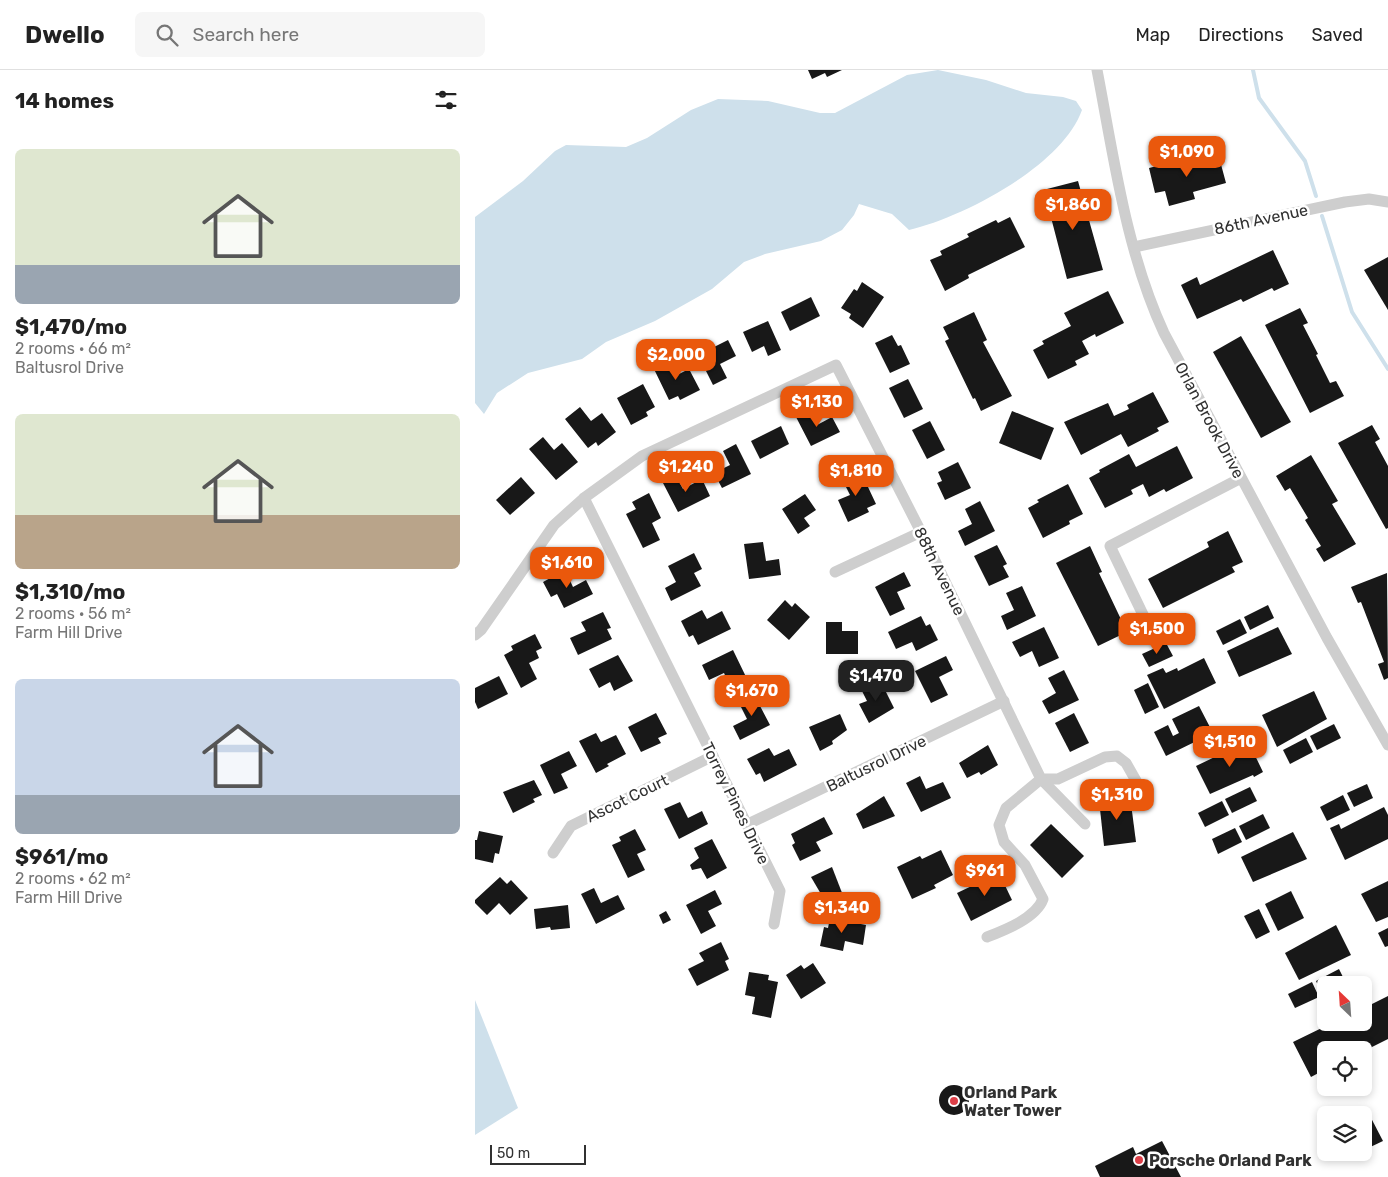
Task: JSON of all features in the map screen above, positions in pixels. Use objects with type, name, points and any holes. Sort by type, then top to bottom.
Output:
[{"type":"street","name":"Orlan Brook Drive","points":[[1097,70],[1122,200],[1149,301],[1327,638],[1388,745]]},
{"type":"street","name":"86th Avenue","points":[[1134,247],[1345,202],[1369,199],[1388,202]]},
{"type":"street","name":"88th Avenue","points":[[584,498],[642,456],[836,365],[921,532],[1041,779],[1085,824]]},
{"type":"street","points":[[1148,625],[1109,546],[1241,478]]},
{"type":"street","points":[[475,635],[554,525],[584,498]]},
{"type":"street","name":"Torrey Pines Drive","points":[[584,498],[780,891],[773,924]]},
{"type":"street","points":[[835,572],[921,532]]},
{"type":"street","name":"Baltusrol Drive","points":[[748,824],[1004,701]]},
{"type":"street","name":"Ascot Court","points":[[553,854],[571,826],[713,756]]},
{"type":"street","points":[[987,936],[1022,920],[1040,907],[1043,898],[1025,865],[1004,842],[999,825],[1006,808],[1041,779],[1057,779],[1105,757],[1117,756],[1125,763],[1147,800]]},
{"type":"water","points":[[938,70],[986,80],[1026,93],[1063,97],[1076,101],[1082,110],[1071,131],[1054,151],[1009,186],[983,201],[956,214],[909,230],[892,214],[859,204],[854,215],[842,230],[821,241],[765,254],[744,262],[712,289],[655,321],[606,342],[582,359],[528,373],[497,393],[484,414],[475,403],[475,217],[523,181],[555,151],[566,145],[626,147],[647,138],[691,110],[718,99],[768,101],[820,113],[835,113],[907,75]]},
{"type":"water","points":[[475,1000],[518,1108],[475,1135]]},
{"type":"building","points":[[808,70],[842,70],[827,77],[825,73],[812,79]]},
{"type":"building","points":[[1200,155],[1202,161],[1219,157],[1226,183],[1193,192],[1195,199],[1169,206],[1165,191],[1155,193],[1149,168]]},
{"type":"building","points":[[1078,181],[1103,270],[1067,279],[1047,202],[1050,201],[1047,189]]},
{"type":"building","points":[[1010,217],[1025,247],[968,275],[969,278],[945,291],[930,260],[942,255],[940,251],[969,237],[967,234],[996,220],[998,223]]},
{"type":"building","points":[[1273,250],[1289,284],[1274,291],[1272,288],[1243,302],[1241,299],[1197,319],[1181,285],[1197,277],[1200,285]]},
{"type":"building","points":[[1388,257],[1388,310],[1364,270]]},
{"type":"building","points":[[862,282],[884,297],[863,328],[849,318],[851,314],[841,308],[854,289],[857,291]]},
{"type":"building","points":[[1108,291],[1124,323],[1096,337],[1095,334],[1082,341],[1089,354],[1075,361],[1077,365],[1048,379],[1033,350],[1044,344],[1042,341],[1071,326],[1064,313]]},
{"type":"building","points":[[811,297],[820,316],[790,331],[781,312]]},
{"type":"building","points":[[1300,308],[1308,323],[1303,325],[1330,383],[1336,381],[1344,396],[1310,413],[1265,325]]},
{"type":"building","points":[[974,312],[987,340],[983,342],[1012,396],[981,411],[975,398],[973,399],[945,341],[949,339],[943,327]]},
{"type":"building","points":[[768,321],[781,350],[768,356],[764,346],[752,352],[743,332]]},
{"type":"building","points":[[892,335],[898,346],[901,345],[910,364],[890,373],[875,343]]},
{"type":"building","points":[[1241,336],[1291,422],[1261,438],[1213,352]]},
{"type":"building","points":[[728,340],[736,356],[720,364],[727,378],[713,385],[698,355]]},
{"type":"building","points":[[670,359],[677,375],[689,369],[700,390],[680,400],[678,396],[669,400],[653,367]]},
{"type":"building","points":[[908,379],[923,409],[904,418],[889,388]]},
{"type":"building","points":[[643,384],[655,407],[646,412],[648,416],[631,425],[617,398]]},
{"type":"building","points":[[1153,392],[1169,422],[1157,428],[1159,431],[1128,447],[1121,434],[1081,455],[1064,422],[1108,403],[1114,416],[1129,409],[1127,405]]},
{"type":"building","points":[[580,407],[591,421],[602,413],[616,432],[598,446],[596,442],[588,448],[565,419]]},
{"type":"building","points":[[809,410],[817,425],[832,417],[840,432],[811,446],[796,417]]},
{"type":"building","points":[[1012,411],[1054,428],[1041,460],[999,443]]},
{"type":"building","points":[[930,421],[945,450],[927,459],[912,430]]},
{"type":"building","points":[[1372,425],[1380,439],[1375,442],[1388,466],[1388,528],[1386,529],[1338,443]]},
{"type":"building","points":[[781,426],[789,444],[760,459],[751,441]]},
{"type":"building","points":[[543,437],[554,450],[562,443],[578,462],[556,480],[529,449]]},
{"type":"building","points":[[736,444],[751,474],[722,488],[714,473],[730,465],[723,451]]},
{"type":"building","points":[[1177,446],[1193,478],[1166,492],[1164,489],[1149,497],[1143,484],[1131,490],[1133,494],[1105,508],[1089,478],[1100,472],[1099,470],[1129,454],[1136,467]]},
{"type":"building","points":[[1311,455],[1338,501],[1332,504],[1356,544],[1324,562],[1316,549],[1321,546],[1305,520],[1308,518],[1290,488],[1285,491],[1276,476]]},
{"type":"building","points":[[958,462],[971,488],[945,500],[937,483],[942,481],[938,472]]},
{"type":"building","points":[[860,470],[876,504],[867,508],[869,512],[848,522],[838,500],[850,495],[842,479]]},
{"type":"building","points":[[676,476],[683,489],[702,479],[710,496],[678,512],[663,483]]},
{"type":"building","points":[[521,477],[535,493],[510,515],[496,500]]},
{"type":"building","points":[[1068,484],[1083,514],[1069,521],[1070,524],[1043,538],[1028,508],[1039,502],[1037,500]]},
{"type":"building","points":[[649,493],[661,518],[652,523],[660,540],[643,548],[626,514],[636,509],[632,502]]},
{"type":"building","points":[[805,494],[816,510],[804,518],[810,526],[798,534],[782,509]]},
{"type":"building","points":[[980,501],[995,531],[965,546],[958,531],[972,524],[965,509]]},
{"type":"building","points":[[1228,531],[1243,562],[1232,567],[1235,572],[1163,608],[1148,579],[1209,547],[1207,542]]},
{"type":"building","points":[[763,542],[766,561],[779,559],[781,575],[749,579],[744,544]]},
{"type":"building","points":[[997,545],[1007,564],[1003,566],[1009,577],[989,586],[974,556]]},
{"type":"building","points":[[1090,546],[1102,572],[1099,573],[1127,632],[1098,646],[1056,563]]},
{"type":"building","points":[[694,553],[702,569],[694,573],[701,586],[671,601],[665,588],[676,582],[668,566]]},
{"type":"building","points":[[565,570],[573,587],[586,580],[593,594],[564,608],[557,594],[551,597],[543,582]]},
{"type":"building","points":[[904,572],[911,586],[897,592],[905,609],[890,616],[875,587]]},
{"type":"building","points":[[1387,573],[1388,678],[1384,680],[1378,664],[1384,662],[1361,602],[1358,603],[1351,587]]},
{"type":"building","points":[[1022,586],[1036,616],[1007,630],[1001,616],[1014,610],[1006,593]]},
{"type":"building","points":[[785,600],[792,607],[795,603],[810,617],[789,640],[767,620]]},
{"type":"building","points":[[1268,605],[1274,618],[1250,630],[1244,617]]},
{"type":"building","points":[[702,610],[707,619],[722,611],[731,629],[698,645],[693,635],[689,637],[681,621]]},
{"type":"building","points":[[603,612],[611,628],[607,629],[612,639],[578,655],[570,638],[586,631],[581,622]]},
{"type":"building","points":[[921,616],[926,626],[930,624],[938,640],[916,651],[912,642],[896,649],[888,632]]},
{"type":"building","points":[[1240,619],[1247,633],[1223,645],[1216,631]]},
{"type":"building","points":[[826,622],[842,622],[842,631],[858,631],[858,654],[826,654]]},
{"type":"building","points":[[1044,627],[1059,658],[1039,667],[1032,651],[1020,657],[1012,642]]},
{"type":"building","points":[[1278,627],[1292,654],[1239,677],[1227,651]]},
{"type":"building","points":[[535,634],[542,648],[536,651],[539,658],[529,663],[537,679],[521,688],[504,655],[513,650],[511,646]]},
{"type":"building","points":[[1166,643],[1173,656],[1149,667],[1142,654]]},
{"type":"building","points":[[733,650],[748,681],[731,689],[724,673],[709,680],[702,665]]},
{"type":"building","points":[[618,655],[633,681],[614,691],[610,682],[599,688],[589,669]]},
{"type":"building","points":[[946,656],[953,670],[939,677],[948,695],[931,703],[915,671]]},
{"type":"building","points":[[1204,658],[1216,683],[1164,709],[1147,675],[1163,668],[1166,673],[1177,668],[1178,671]]},
{"type":"building","points":[[1064,670],[1079,700],[1049,714],[1042,701],[1056,693],[1048,678]]},
{"type":"building","points":[[499,676],[508,694],[478,709],[475,702],[475,688]]},
{"type":"building","points":[[880,680],[894,708],[869,723],[859,704],[867,701],[861,689]]},
{"type":"building","points":[[1148,683],[1159,707],[1145,714],[1134,690]]},
{"type":"building","points":[[1314,691],[1327,719],[1277,747],[1262,715]]},
{"type":"building","points":[[762,692],[767,703],[760,706],[770,725],[740,740],[733,726],[747,719],[739,703]]},
{"type":"building","points":[[1199,706],[1213,733],[1166,756],[1154,732],[1168,725],[1173,736],[1179,733],[1172,719]]},
{"type":"building","points":[[656,713],[667,734],[658,738],[661,743],[641,752],[628,727]]},
{"type":"building","points":[[1074,713],[1089,743],[1070,752],[1055,723]]},
{"type":"building","points":[[840,714],[847,730],[832,741],[833,744],[820,751],[809,727]]},
{"type":"building","points":[[1334,724],[1341,738],[1317,750],[1310,736]]},
{"type":"building","points":[[596,733],[601,742],[616,735],[626,754],[607,764],[609,766],[596,773],[579,741]]},
{"type":"building","points":[[1306,738],[1313,752],[1290,764],[1283,750]]},
{"type":"building","points":[[1248,741],[1263,772],[1210,794],[1196,766]]},
{"type":"building","points":[[988,745],[998,765],[981,775],[979,772],[967,778],[959,763]]},
{"type":"building","points":[[769,748],[774,756],[789,749],[797,765],[764,782],[760,773],[756,775],[747,759]]},
{"type":"building","points":[[569,751],[577,766],[561,774],[568,788],[554,794],[540,765]]},
{"type":"building","points":[[920,776],[926,789],[943,782],[951,798],[921,812],[906,783]]},
{"type":"building","points":[[534,780],[542,795],[533,799],[535,802],[513,813],[503,792]]},
{"type":"building","points":[[1367,784],[1373,798],[1354,807],[1347,793]]},
{"type":"building","points":[[1250,787],[1257,801],[1232,813],[1225,799]]},
{"type":"building","points":[[1343,795],[1350,810],[1327,821],[1320,807]]},
{"type":"building","points":[[884,796],[895,816],[863,829],[856,814]]},
{"type":"building","points":[[1130,796],[1136,842],[1104,846],[1099,800]]},
{"type":"building","points":[[1222,801],[1229,815],[1205,827],[1198,813]]},
{"type":"building","points":[[680,802],[688,818],[702,811],[708,824],[679,839],[664,809]]},
{"type":"building","points":[[1384,807],[1388,815],[1388,839],[1345,860],[1330,828],[1339,824],[1341,829]]},
{"type":"building","points":[[1263,814],[1270,828],[1246,840],[1239,826]]},
{"type":"building","points":[[824,817],[833,834],[816,842],[821,851],[800,861],[792,845],[795,843],[791,834]]},
{"type":"building","points":[[1051,824],[1084,856],[1062,878],[1030,845]]},
{"type":"building","points":[[1235,828],[1242,842],[1218,854],[1212,839]]},
{"type":"building","points":[[635,829],[646,850],[637,854],[645,870],[628,878],[612,845],[621,841],[619,837]]},
{"type":"building","points":[[479,831],[503,836],[499,854],[495,853],[493,863],[475,859],[475,840],[477,840]]},
{"type":"building","points":[[1293,832],[1307,859],[1253,882],[1241,857]]},
{"type":"building","points":[[712,839],[727,868],[707,879],[701,868],[692,870],[690,865],[699,858],[694,848]]},
{"type":"building","points":[[941,850],[953,875],[934,885],[936,888],[912,899],[897,867],[920,856],[922,859]]},
{"type":"building","points":[[832,867],[844,898],[828,906],[811,877]]},
{"type":"building","points":[[999,873],[1012,900],[971,921],[957,893]]},
{"type":"building","points":[[500,877],[507,884],[511,880],[528,898],[510,915],[499,903],[487,915],[475,903],[475,900]]},
{"type":"building","points":[[1388,881],[1388,917],[1376,922],[1361,894]]},
{"type":"building","points":[[594,888],[601,903],[618,895],[625,909],[596,924],[581,894]]},
{"type":"building","points":[[715,890],[722,904],[708,911],[716,926],[701,934],[686,905]]},
{"type":"building","points":[[1291,891],[1304,918],[1278,931],[1265,904]]},
{"type":"building","points":[[568,905],[570,928],[551,930],[550,927],[536,929],[534,909]]},
{"type":"building","points":[[1259,909],[1270,932],[1256,939],[1244,916]]},
{"type":"building","points":[[666,911],[671,920],[663,924],[659,915]]},
{"type":"building","points":[[830,918],[866,925],[863,945],[845,941],[843,951],[820,946],[824,927],[828,928]]},
{"type":"building","points":[[1336,925],[1351,955],[1299,980],[1285,953]]},
{"type":"building","points":[[1388,928],[1388,946],[1385,947],[1378,933]]},
{"type":"building","points":[[721,942],[729,959],[725,961],[729,970],[697,986],[688,969],[704,961],[699,953]]},
{"type":"building","points":[[813,963],[826,983],[801,999],[786,975],[801,965],[804,969]]},
{"type":"building","points":[[1339,969],[1342,976],[1326,976]]},
{"type":"building","points":[[749,972],[769,975],[768,980],[778,982],[771,1018],[752,1014],[755,997],[745,995]]},
{"type":"building","points":[[1312,982],[1317,993],[1317,998],[1295,1008],[1288,994]]},
{"type":"building","points":[[1388,996],[1388,1039],[1372,1047],[1372,1041],[1317,1041],[1317,1074],[1311,1077],[1293,1042],[1317,1030],[1373,1031],[1373,1004]]},
{"type":"building","name":"Orland Park Water Tower","points":[[954,1085],[965,1089],[969,1100],[965,1111],[954,1115],[943,1111],[939,1100],[943,1089]]},
{"type":"building","points":[[1372,1120],[1383,1141],[1372,1146]]},
{"type":"building","name":"Porsche Orland Park","points":[[1162,1141],[1181,1177],[1100,1177],[1095,1166],[1133,1147],[1136,1154]]},
{"type":"waterway","points":[[1253,70],[1259,98],[1305,161],[1316,196]]},
{"type":"waterway","points":[[1322,216],[1352,312],[1388,369]]},
{"type":"place","name":"Orland Park Water Tower","points":[[954,1101]]},
{"type":"place","name":"Porsche Orland Park","points":[[1139,1160]]}]
